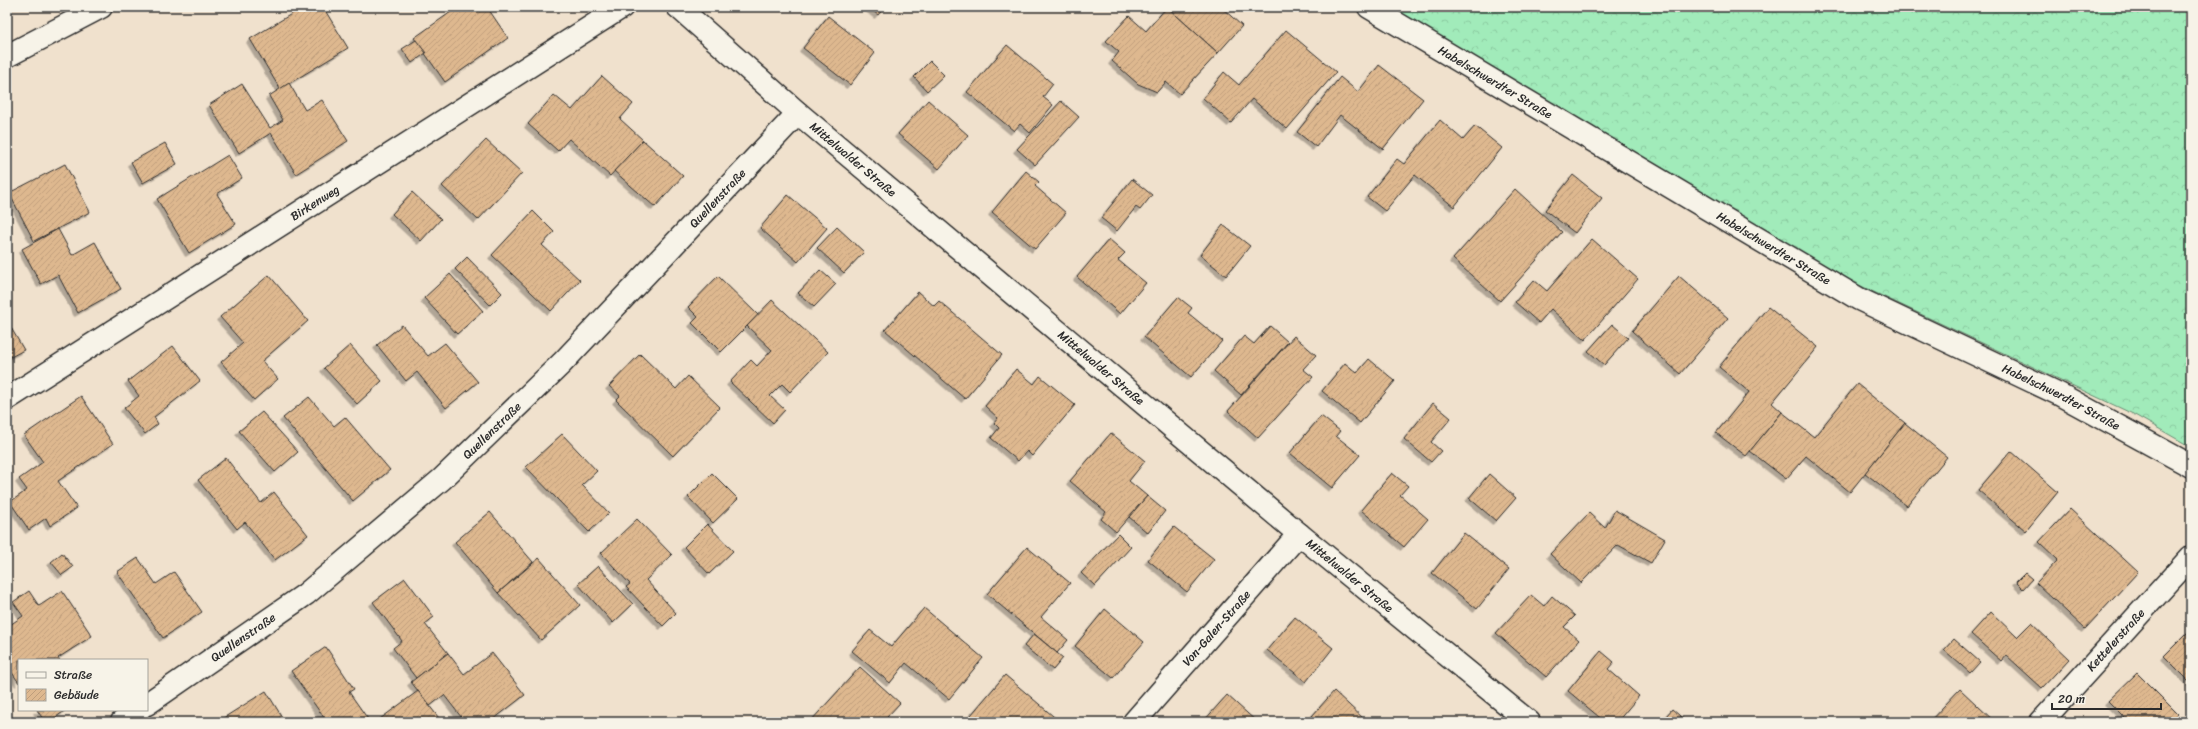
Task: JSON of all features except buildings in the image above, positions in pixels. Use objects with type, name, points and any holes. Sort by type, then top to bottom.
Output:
[{"type":"street","points":[[7,56],[101,7]]},
{"type":"street","name":"Birkenweg","points":[[7,399],[622,7]]},
{"type":"street","name":"Mittelwalder Straße","points":[[678,7],[798,113],[1299,534],[1529,722]]},
{"type":"street","name":"Habelschwerdter Straße","points":[[1369,7],[1859,299],[2059,394],[2191,466]]},
{"type":"street","name":"Quellenstraße","points":[[148,703],[306,594],[442,479],[562,363],[798,113]]},
{"type":"street","name":"Von-Galen-Straße","points":[[1134,722],[1299,534]]},
{"type":"street","name":"Kettelerstraße","points":[[2041,722],[2191,557]]},
{"type":"street","points":[[122,722],[138,711]]},
{"type":"green space","points":[[1391,7],[2191,7],[2191,447],[2133,414],[1846,279]]}]
